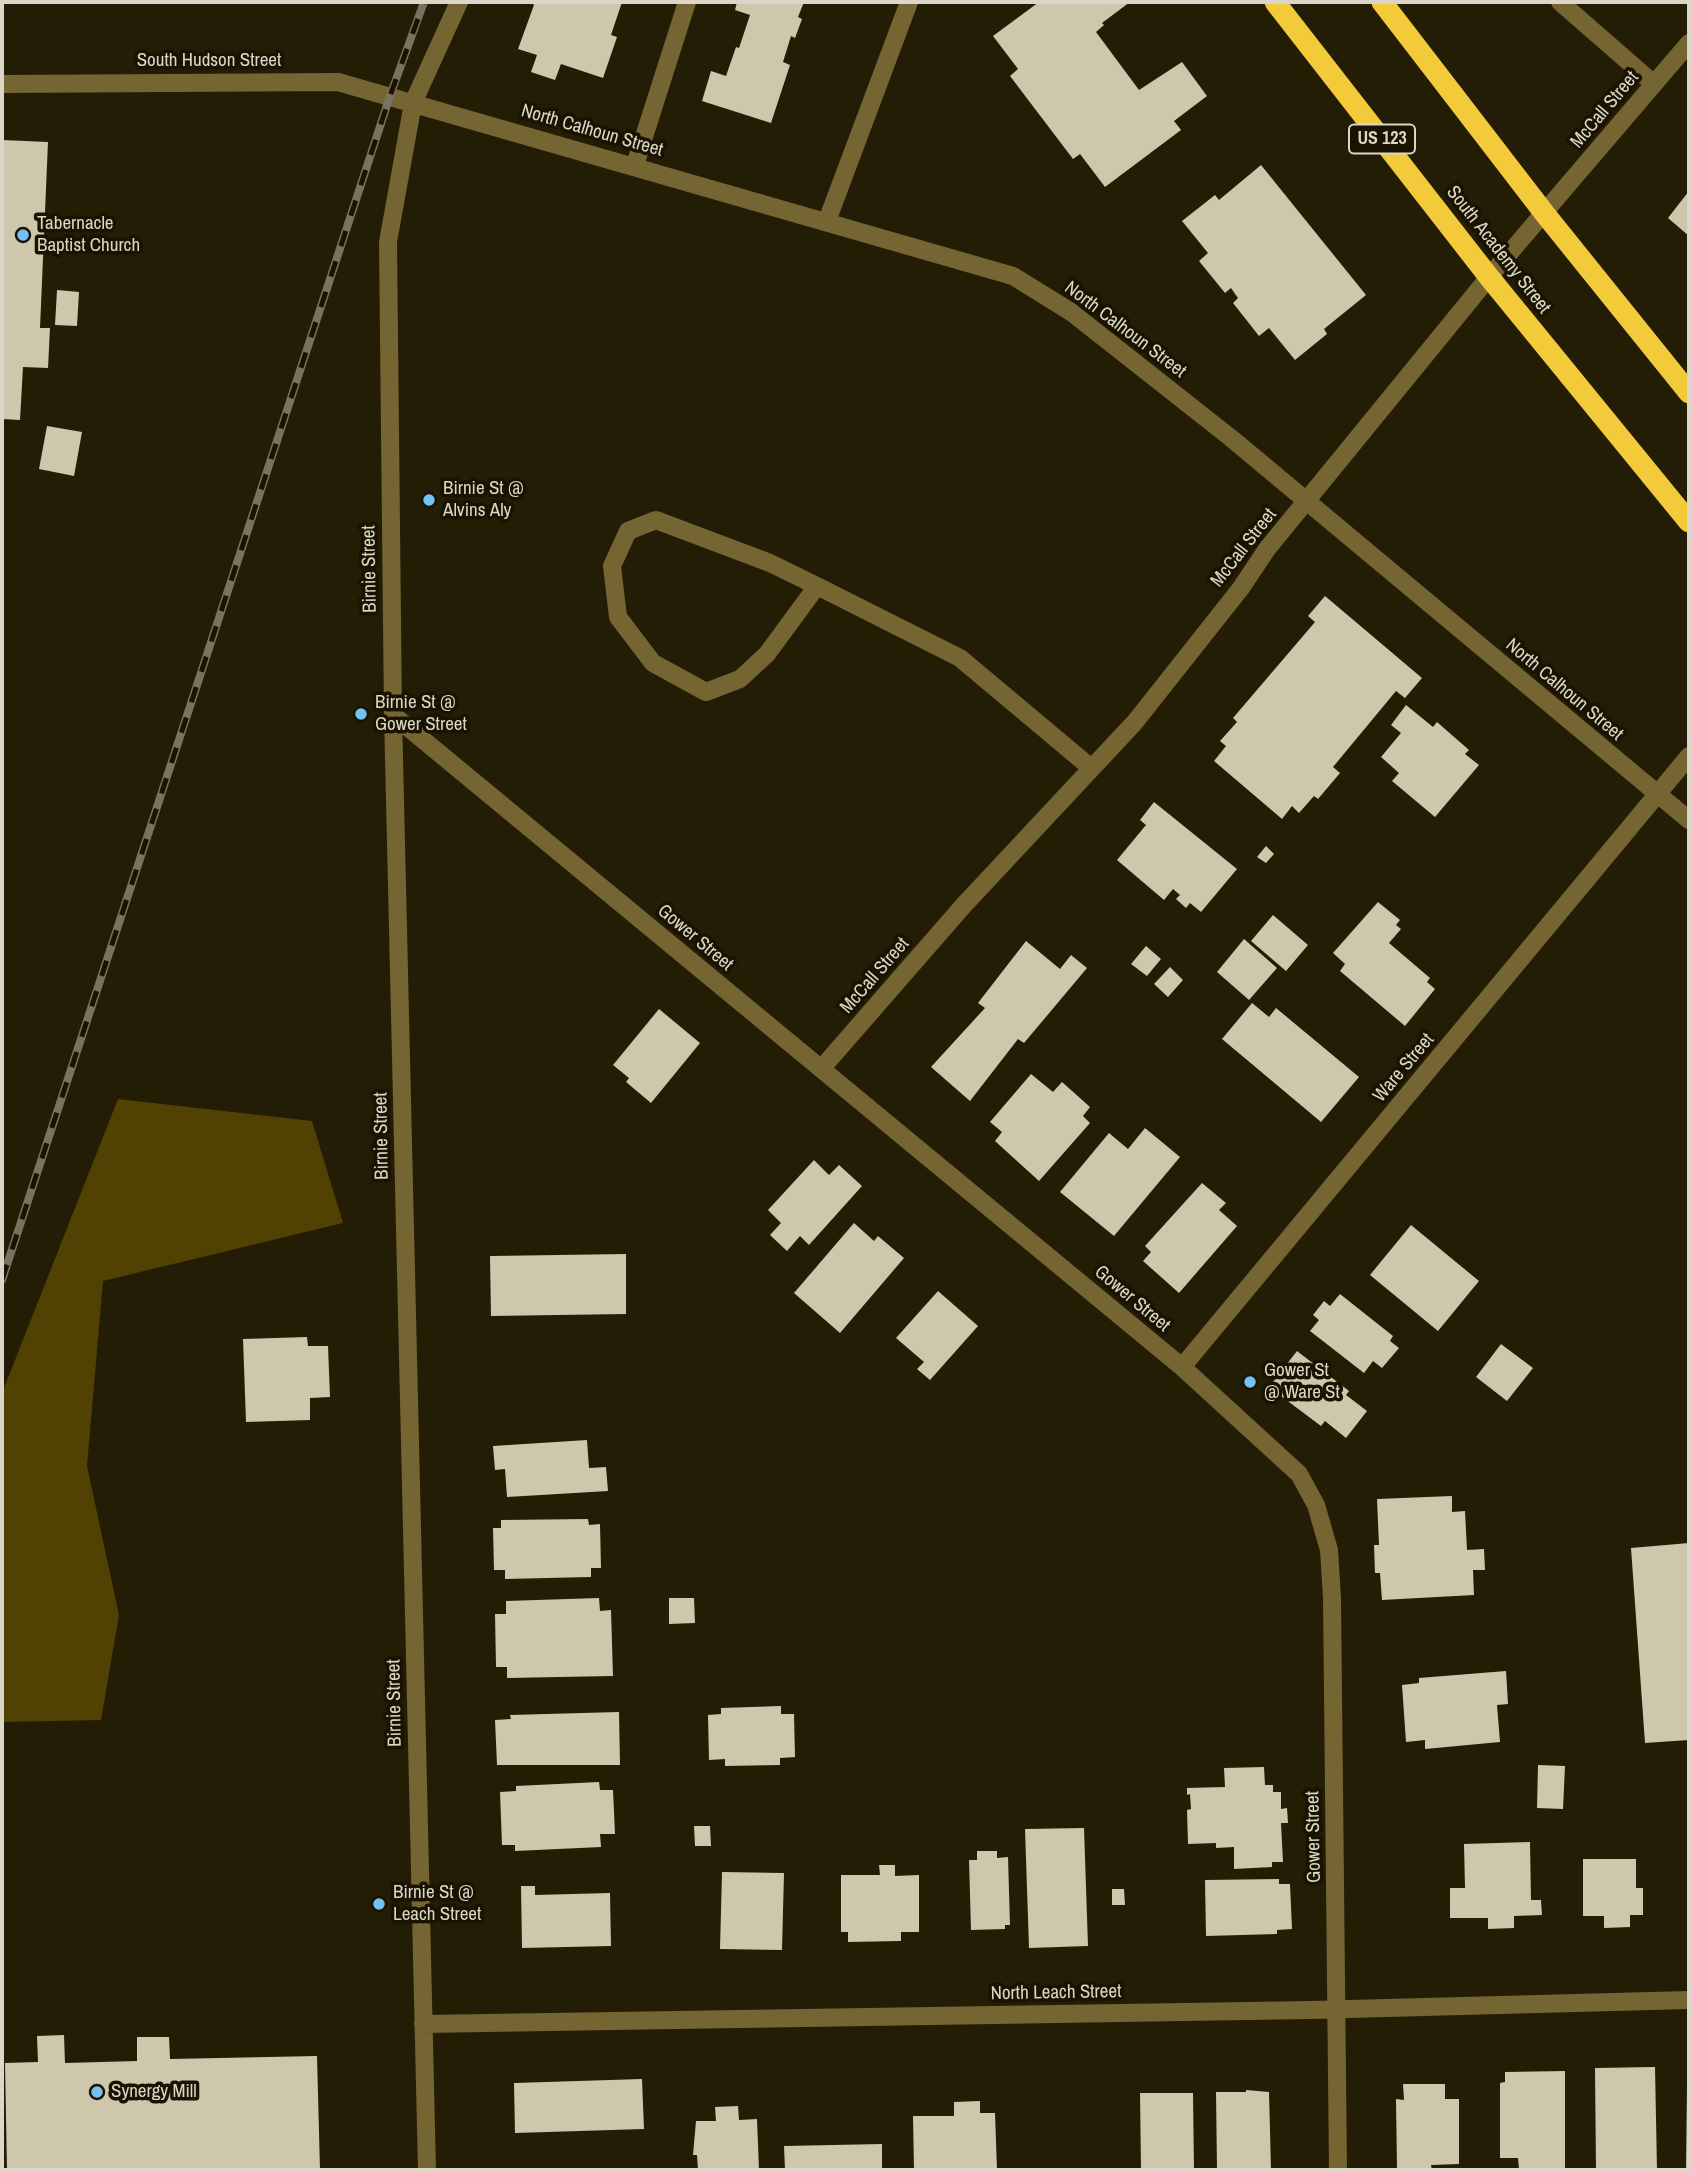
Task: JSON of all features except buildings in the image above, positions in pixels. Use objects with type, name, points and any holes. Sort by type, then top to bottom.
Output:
[{"type":"highway","name":"South Academy Street","points":[[1275,2],[1489,277],[1689,522]]},
{"type":"highway","points":[[1382,2],[1545,214],[1689,393]]},
{"type":"street","name":"Birnie Street","points":[[427,2170],[393,715],[388,242],[413,103],[459,2]]},
{"type":"street","points":[[635,165],[687,2]]},
{"type":"street","points":[[827,221],[909,2]]},
{"type":"street","points":[[1560,2],[1654,85]]},
{"type":"street","name":"McCall Street","points":[[821,1069],[1090,767],[1135,722],[1241,588],[1267,549],[1489,277],[1689,43]]},
{"type":"street","name":"South Hudson Street","points":[[2,84],[338,82],[413,103]]},
{"type":"street","name":"North Calhoun Street","points":[[413,103],[1013,276],[1070,312],[1231,438],[1689,820]]},
{"type":"street","points":[[817,586],[767,654],[740,679],[706,692],[653,663],[618,617],[612,566],[628,531],[656,520],[770,563],[817,586],[960,659],[1090,767]]},
{"type":"street","name":"Gower Street","points":[[393,715],[1182,1367],[1299,1474],[1316,1505],[1329,1550],[1338,2170]]},
{"type":"street","name":"Ware Street","points":[[1182,1367],[1689,756]]},
{"type":"street","name":"North Leach Street","points":[[424,2024],[1337,2010],[1689,2000]]},
{"type":"shaded area","points":[[118,1099],[312,1121],[343,1223],[103,1281],[87,1466],[119,1615],[101,1720],[2,1722],[2,1393]]},
{"type":"railway","points":[[2,1280],[390,96],[424,2]]},
{"type":"place","name":"Tabernacle Baptist Church","points":[[23,235]]},
{"type":"place","name":"Birnie St @ Alvins Aly","points":[[429,500]]},
{"type":"place","name":"Birnie St @ Gower Street","points":[[361,714]]},
{"type":"place","name":"Gower St @ Ware St","points":[[1250,1382]]},
{"type":"place","name":"Birnie St @ Leach Street","points":[[379,1904]]},
{"type":"place","name":"Synergy Mill","points":[[97,2092]]}]
